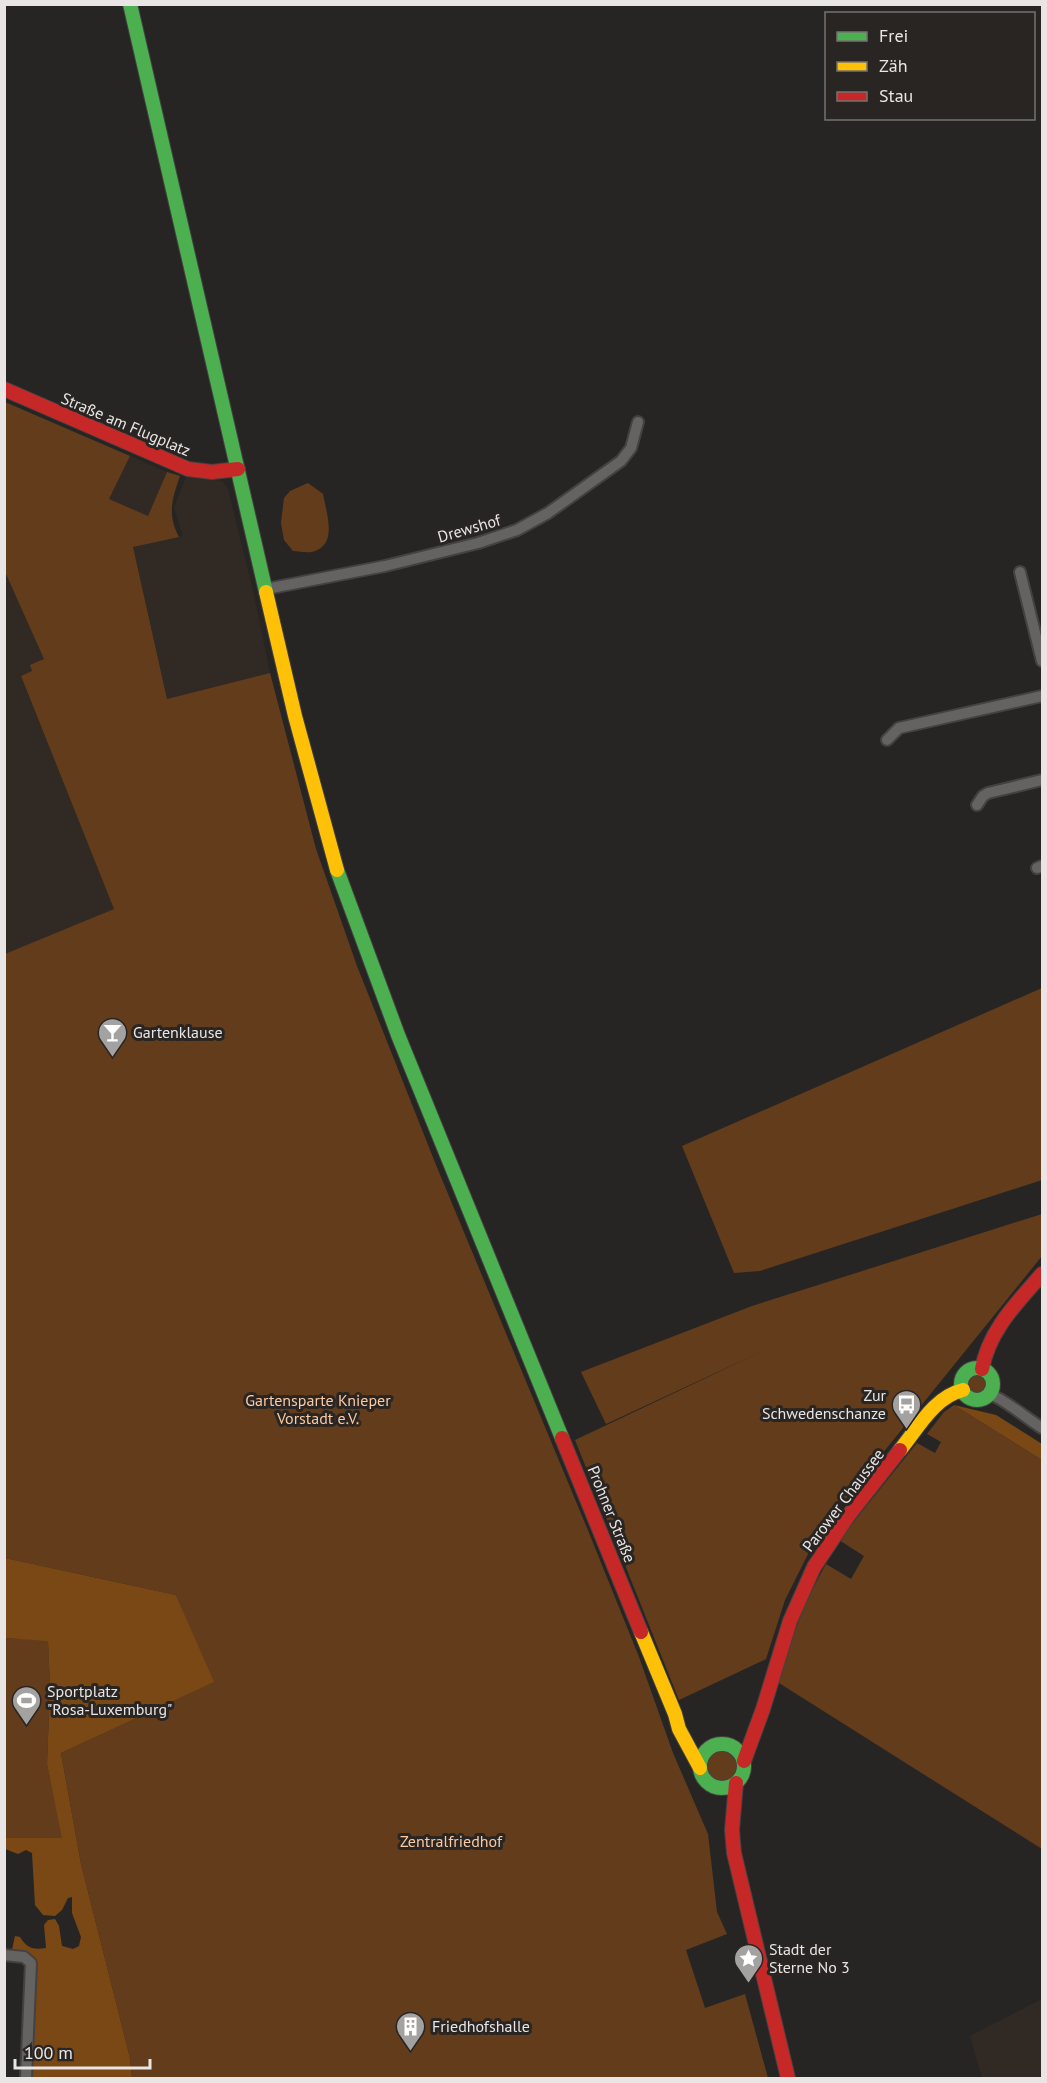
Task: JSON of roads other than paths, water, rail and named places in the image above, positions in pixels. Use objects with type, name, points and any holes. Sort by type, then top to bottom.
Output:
[{"type":"main road","name":"Prohner Straße","points":[[130,4],[301,738],[342,887],[398,1035],[675,1713],[679,1729],[699,1768]]},
{"type":"main road","name":"Straße am Flugplatz","points":[[4,389],[188,469],[212,472],[238,469]]},
{"type":"main road","points":[[963,1390],[966,1395],[975,1399],[981,1399],[990,1394],[992,1379],[982,1369],[989,1342],[1042,1274]]},
{"type":"main road","name":"Parower Chaussee","points":[[736,1783],[743,1773],[744,1761],[790,1621],[805,1585],[824,1551],[937,1404],[951,1393],[963,1390],[964,1375],[972,1369],[982,1369]]},
{"type":"main road","name":"Prohner Straße","points":[[675,1713],[687,1731],[703,1741],[720,1744]]},
{"type":"main road","points":[[732,1830],[736,1783],[720,1788],[706,1782],[699,1768],[705,1751],[750,1729],[759,1720]]},
{"type":"main road","points":[[720,1744],[736,1748],[744,1761]]},
{"type":"main road","points":[[720,1788],[732,1830],[736,1863],[788,2079]]},
{"type":"street","name":"Drewshof","points":[[266,590],[455,549],[517,530],[548,513],[621,461],[631,448],[638,422]]},
{"type":"street","points":[[1020,572],[1042,662]]},
{"type":"street","points":[[887,740],[899,728],[1042,696]]},
{"type":"street","points":[[977,805],[988,793],[1042,780]]},
{"type":"street","points":[[990,1394],[1000,1398],[1042,1428]]},
{"type":"street","points":[[4,1955],[24,1957],[31,1963],[26,2079]]},
{"type":"place","name":"Gartenklause","points":[[112,1058]]},
{"type":"place","name":"Zur Schwedenschanze","points":[[907,1430]]},
{"type":"place","name":"Sportplatz \"Rosa-Luxemburg\"","points":[[26,1726]]},
{"type":"place","name":"Stadt der Sterne No 3","points":[[748,1984]]},
{"type":"place","name":"Friedhofshalle","points":[[411,2052]]},
{"type":"park label","name":"Gartensparte Knieper Vorstadt e.V.","points":[[318,1409]]},
{"type":"park label","name":"Zentralfriedhof","points":[[451,1841]]}]
